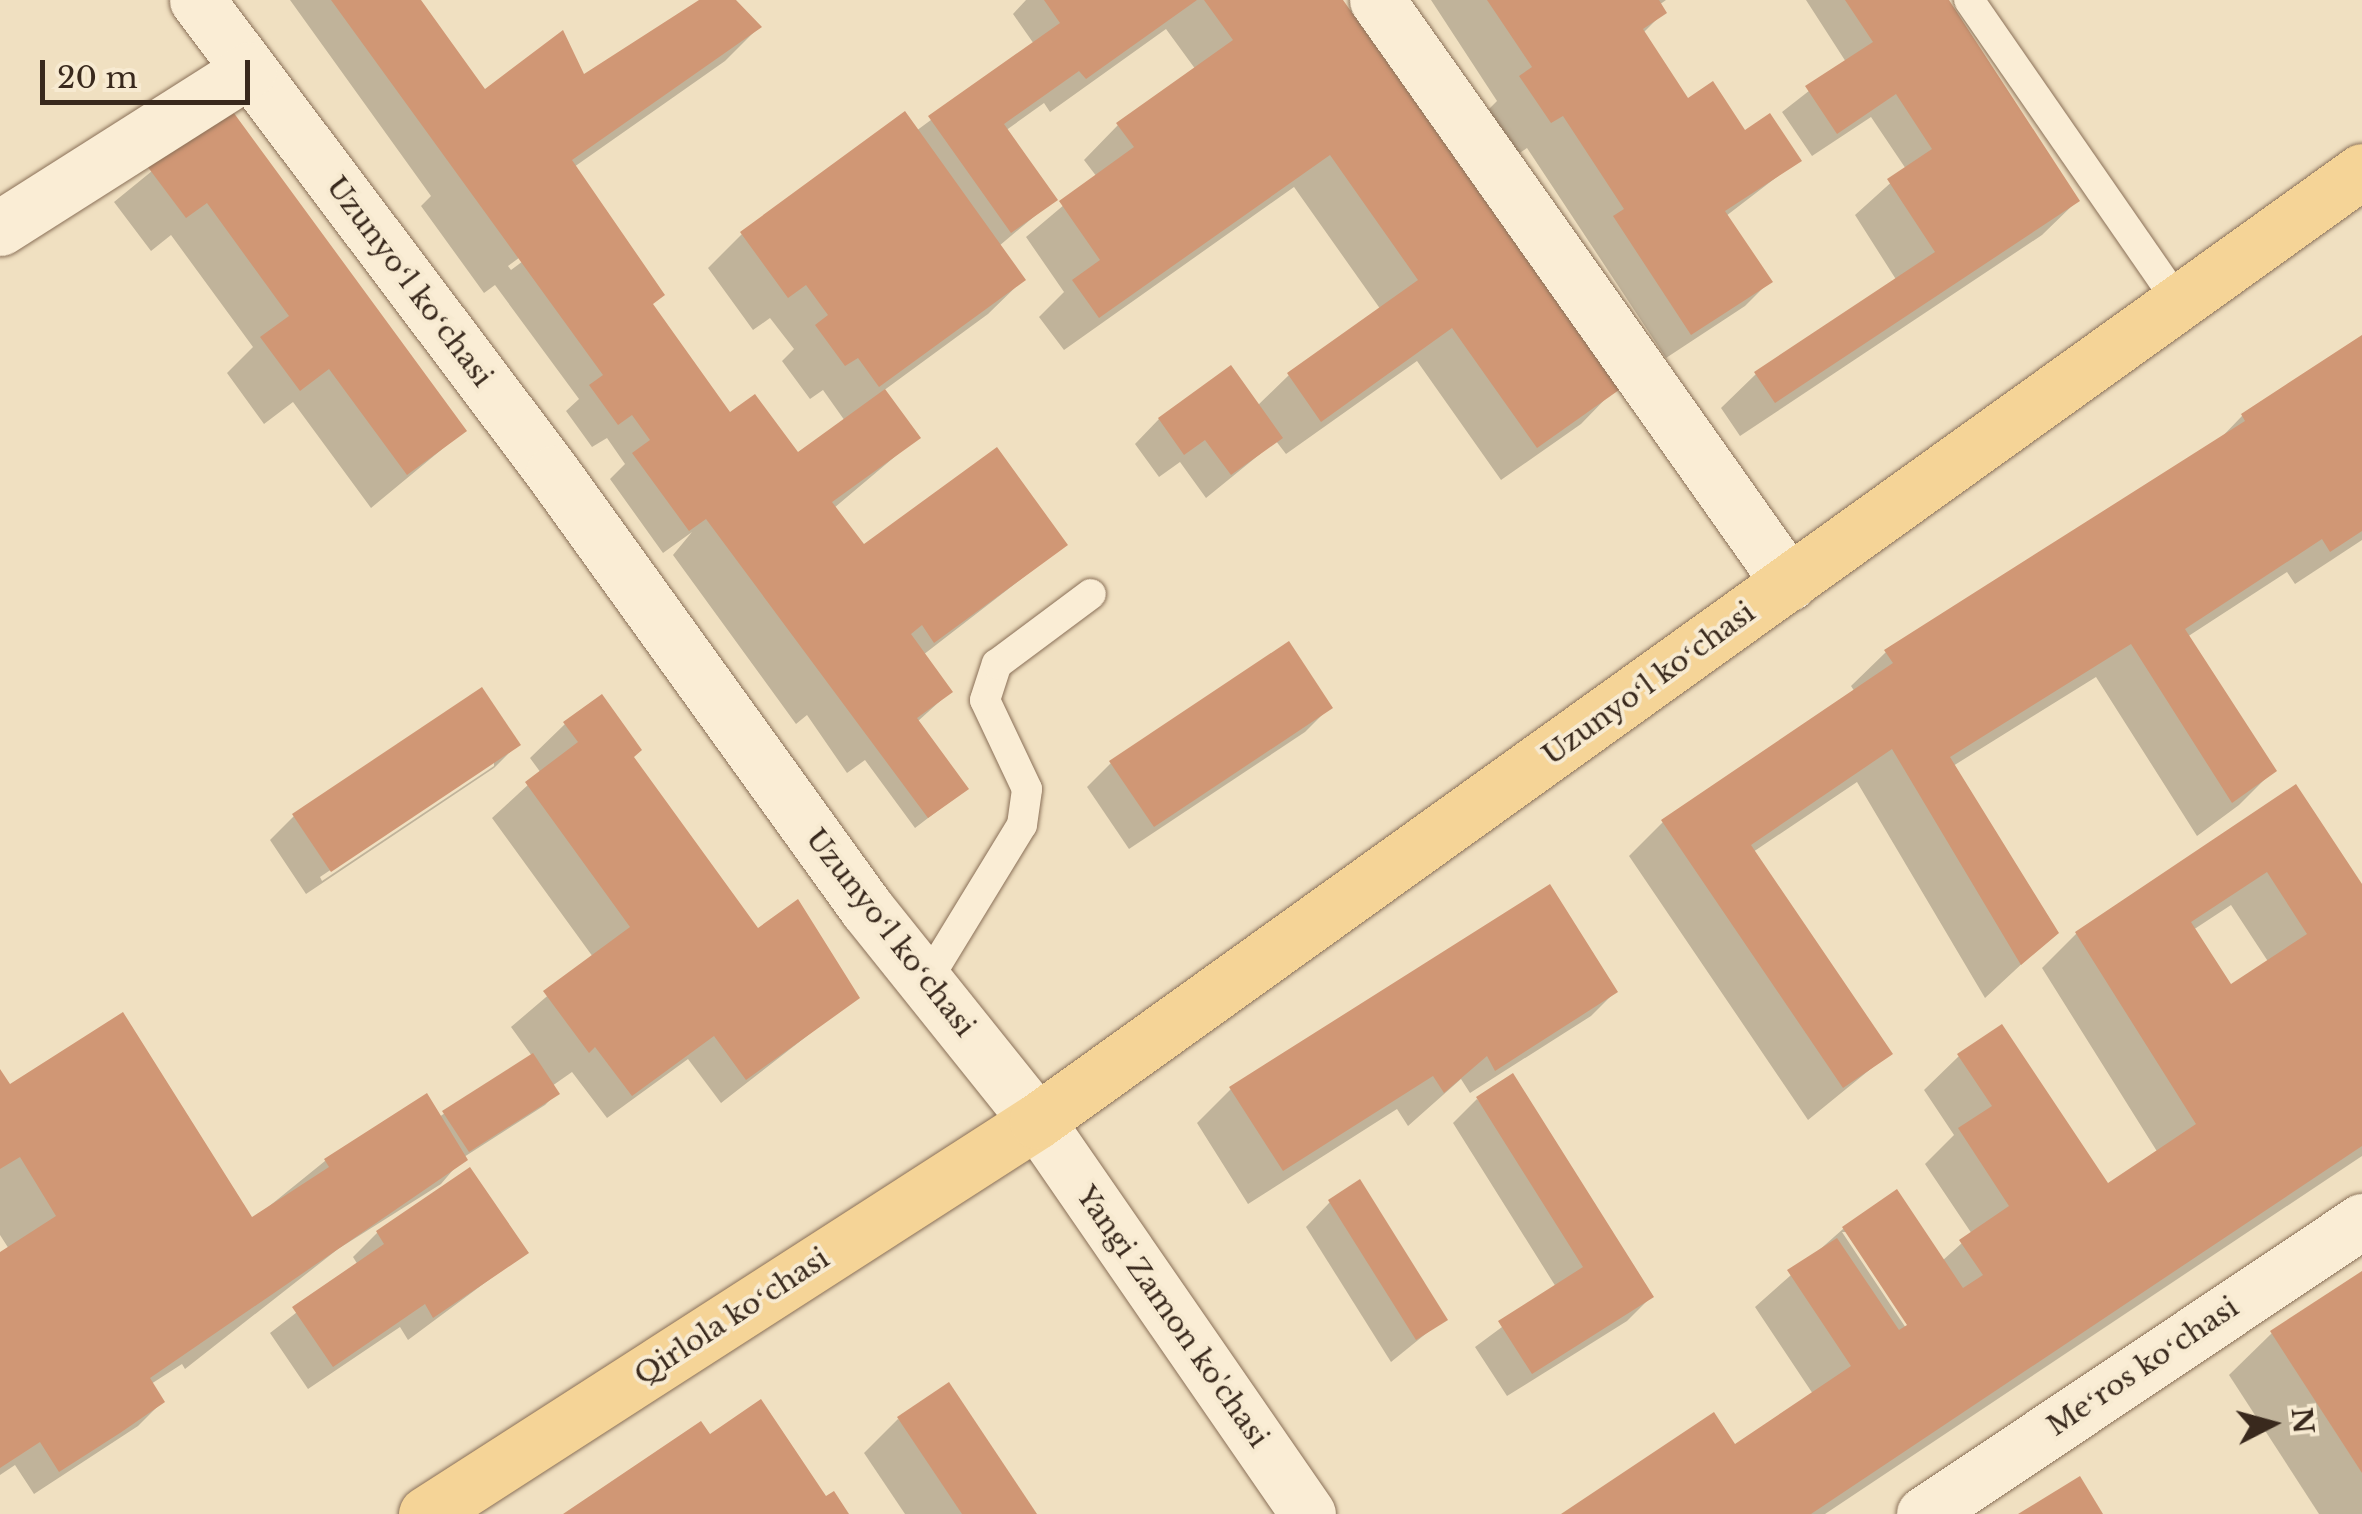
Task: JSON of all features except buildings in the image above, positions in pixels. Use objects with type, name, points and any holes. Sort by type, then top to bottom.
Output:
[{"type":"main road","name":"Uzunyoʻl koʻchasi","points":[[1037,1121],[2362,171]]},
{"type":"main road","name":"Qirlola koʻchasi","points":[[426,1514],[1037,1121]]},
{"type":"street","name":"Uzunyoʻl koʻchasi","points":[[197,0],[926,982],[1037,1121]]},
{"type":"street","points":[[1377,0],[1789,584]]},
{"type":"street","points":[[0,228],[249,70]]},
{"type":"street","name":"Yangi Zamon ko'chasi","points":[[1037,1121],[1308,1514]]},
{"type":"street","name":"Meʻros koʻchasi","points":[[1924,1514],[2362,1220]]},
{"type":"lane","points":[[1969,0],[2179,303]]},
{"type":"lane","points":[[926,982],[1022,824],[1027,789],[984,700],[997,664],[1091,594]]}]
